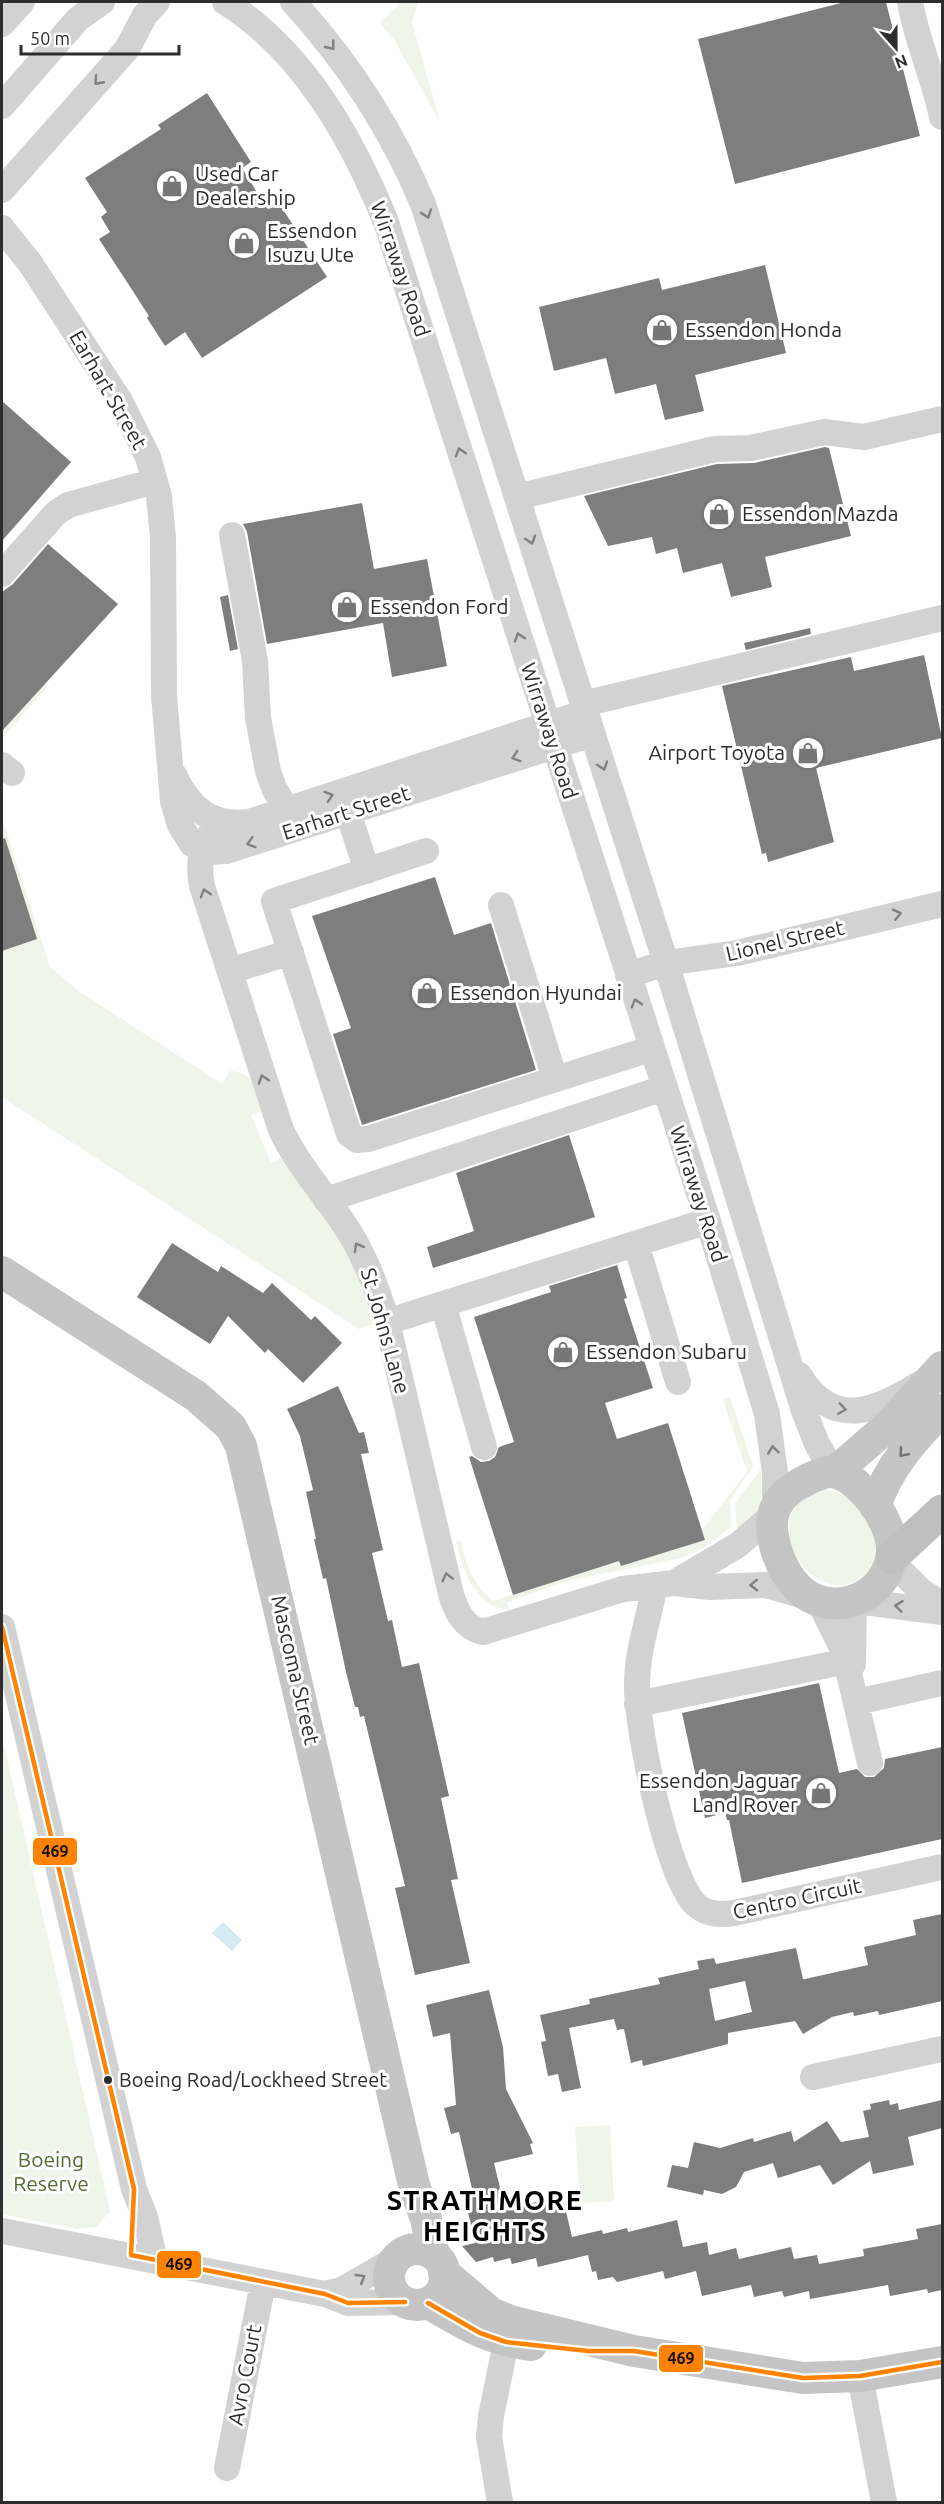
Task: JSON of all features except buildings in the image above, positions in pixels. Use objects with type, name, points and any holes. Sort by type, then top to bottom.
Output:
[{"type":"highway","points":[[891,1559],[942,1511]]},
{"type":"main road","name":"Mascoma Street","points":[[2,1272],[196,1396],[231,1427],[241,1446],[414,2186],[439,2264]]},
{"type":"main road","points":[[834,1472],[852,1480],[875,1506],[890,1536],[891,1559],[878,1583],[855,1601],[834,1605],[815,1599],[797,1587],[781,1562],[774,1536],[775,1511],[783,1497],[796,1486],[815,1476],[834,1472],[888,1426],[938,1371]]},
{"type":"main road","points":[[875,1506],[896,1461],[942,1410]]},
{"type":"main road","name":"Mascoma Street","points":[[400,2256],[414,2186]]},
{"type":"main road","points":[[508,2332],[439,2264],[419,2250],[400,2256],[392,2265],[390,2282],[393,2291],[480,2333],[508,2332],[803,2378],[860,2376],[942,2362]]},
{"type":"main road","points":[[417,2303],[441,2290],[439,2264]]},
{"type":"street","points":[[2,24],[22,2]]},
{"type":"street","points":[[2,106],[78,19],[102,2]]},
{"type":"street","points":[[2,190],[127,49],[147,11],[158,2]]},
{"type":"street","name":"Wirraway Road","points":[[225,2],[279,45],[334,118],[373,189],[408,289],[767,1414],[774,1459],[775,1511]]},
{"type":"street","name":"Wirraway Road","points":[[293,2],[352,71],[388,128],[423,204],[666,963],[808,1424],[834,1472]]},
{"type":"street","points":[[910,2],[921,51],[935,84],[942,117]]},
{"type":"street","name":"Earhart Street","points":[[2,228],[30,263],[120,401],[138,434],[155,481],[163,538],[163,674],[168,752],[178,818],[190,841],[204,851],[223,852],[293,819],[551,735]]},
{"type":"street","points":[[408,289],[447,277]]},
{"type":"street","points":[[517,496],[715,449],[751,448],[824,432],[864,437],[942,419]]},
{"type":"street","points":[[2,574],[56,513],[68,505],[155,481]]},
{"type":"street","points":[[232,534],[255,661],[258,718],[268,771],[274,788],[293,819]]},
{"type":"street","name":"Earhart Street","points":[[168,752],[173,772],[188,800],[210,818],[230,823],[293,819],[348,812],[551,735],[587,717],[942,618]]},
{"type":"street","points":[[348,812],[367,871]]},
{"type":"street","points":[[204,851],[211,832],[230,823]]},
{"type":"street","name":"St Johns Lane","points":[[204,851],[200,878],[281,1130],[300,1166],[326,1200],[367,1263],[387,1322],[451,1594],[460,1616],[472,1628],[489,1630],[594,1597],[664,1584],[710,1587],[766,1585],[815,1599]]},
{"type":"street","points":[[426,851],[274,901],[347,1131],[357,1140],[368,1139],[650,1049]]},
{"type":"street","name":"Lionel Street","points":[[628,975],[666,963],[726,955],[942,904]]},
{"type":"street","points":[[501,905],[555,1079]]},
{"type":"street","points":[[230,971],[291,952]]},
{"type":"street","points":[[326,1200],[664,1088]]},
{"type":"street","points":[[387,1322],[636,1244],[705,1214],[739,1196]]},
{"type":"street","points":[[636,1244],[678,1382]]},
{"type":"street","points":[[443,1304],[484,1447]]},
{"type":"street","name":"Wirraway Road","points":[[788,1356],[806,1385],[820,1401],[835,1409],[848,1411],[865,1410],[881,1404],[938,1371]]},
{"type":"street","name":"St Johns Lane","points":[[664,1584],[738,1545],[775,1511]]},
{"type":"street","points":[[891,1559],[921,1591],[942,1604]]},
{"type":"street","name":"Centro Circuit","points":[[664,1584],[639,1658],[637,1704],[667,1841],[689,1896],[701,1909],[717,1915],[734,1913],[942,1867]]},
{"type":"street","points":[[815,1599],[850,1661]]},
{"type":"street","points":[[870,1763],[850,1661],[855,1601],[942,1612]]},
{"type":"street","points":[[2,1627],[134,2189],[143,2258]]},
{"type":"street","points":[[637,1704],[850,1661]]},
{"type":"street","points":[[856,1694],[942,1683]]},
{"type":"street","points":[[813,2077],[942,2049]]},
{"type":"street","points":[[2,2231],[325,2294],[348,2303],[417,2303]]},
{"type":"street","points":[[325,2294],[342,2290],[400,2256]]},
{"type":"street","name":"Avro Court","points":[[227,2468],[263,2283]]},
{"type":"street","points":[[500,2502],[489,2437],[490,2416],[508,2332]]},
{"type":"street","points":[[860,2376],[884,2502]]},
{"type":"green space","points":[[401,2],[418,2],[412,22],[440,122],[395,41],[380,23]]},
{"type":"green space","points":[[2,643],[48,686],[2,739]]},
{"type":"green space","points":[[2,818],[50,967],[80,992],[222,1084],[230,1071],[238,1072],[250,1079],[265,1111],[251,1115],[271,1163],[285,1156],[353,1256],[378,1322],[359,1329],[2,1097]]},
{"type":"green space","points":[[730,1398],[753,1466],[730,1501],[731,1527],[702,1549],[681,1558],[571,1580],[507,1602],[509,1610],[487,1602],[472,1585],[462,1564],[456,1541],[461,1541],[465,1559],[476,1582],[493,1601],[619,1561],[621,1566],[705,1540],[702,1530],[747,1472],[723,1400]]},
{"type":"green space","points":[[761,1469],[760,1505],[753,1517],[737,1530],[735,1503]]},
{"type":"green space","points":[[827,1490],[846,1496],[859,1507],[871,1526],[874,1537],[874,1558],[870,1568],[863,1576],[843,1585],[824,1583],[807,1571],[796,1554],[790,1534],[792,1515],[804,1499]]},
{"type":"green space","name":"Boeing Reserve","points":[[2,1736],[110,2211],[96,2227],[77,2229],[2,2214]]},
{"type":"green space","points":[[610,2125],[614,2201],[580,2203],[575,2127]]},
{"type":"water","points":[[223,1922],[242,1940],[232,1951],[212,1933]]},
{"type":"transit line","name":"469","points":[[2,1627],[134,2189],[131,2255],[325,2294],[348,2303],[405,2302]]},
{"type":"transit line","name":"469","points":[[428,2303],[480,2333],[506,2342],[588,2351],[634,2351],[803,2378],[860,2376],[942,2362]]},
{"type":"place","name":"Used Car Dealership","points":[[172,186]]},
{"type":"place","name":"Essendon Isuzu Ute","points":[[244,243]]},
{"type":"place","name":"Essendon Honda","points":[[662,330]]},
{"type":"place","name":"Essendon Mazda","points":[[719,514]]},
{"type":"place","name":"Essendon Ford","points":[[347,607]]},
{"type":"place","name":"Airport Toyota","points":[[808,753]]},
{"type":"place","name":"Essendon Hyundai","points":[[427,993]]},
{"type":"place","name":"Essendon Subaru","points":[[563,1352]]},
{"type":"place","name":"Essendon Jaguar Land Rover","points":[[821,1793]]},
{"type":"place","name":"Boeing Road/Lockheed Street","points":[[108,2080]]},
{"type":"district","name":"STRATHMORE HEIGHTS","points":[[485,2216]]}]
